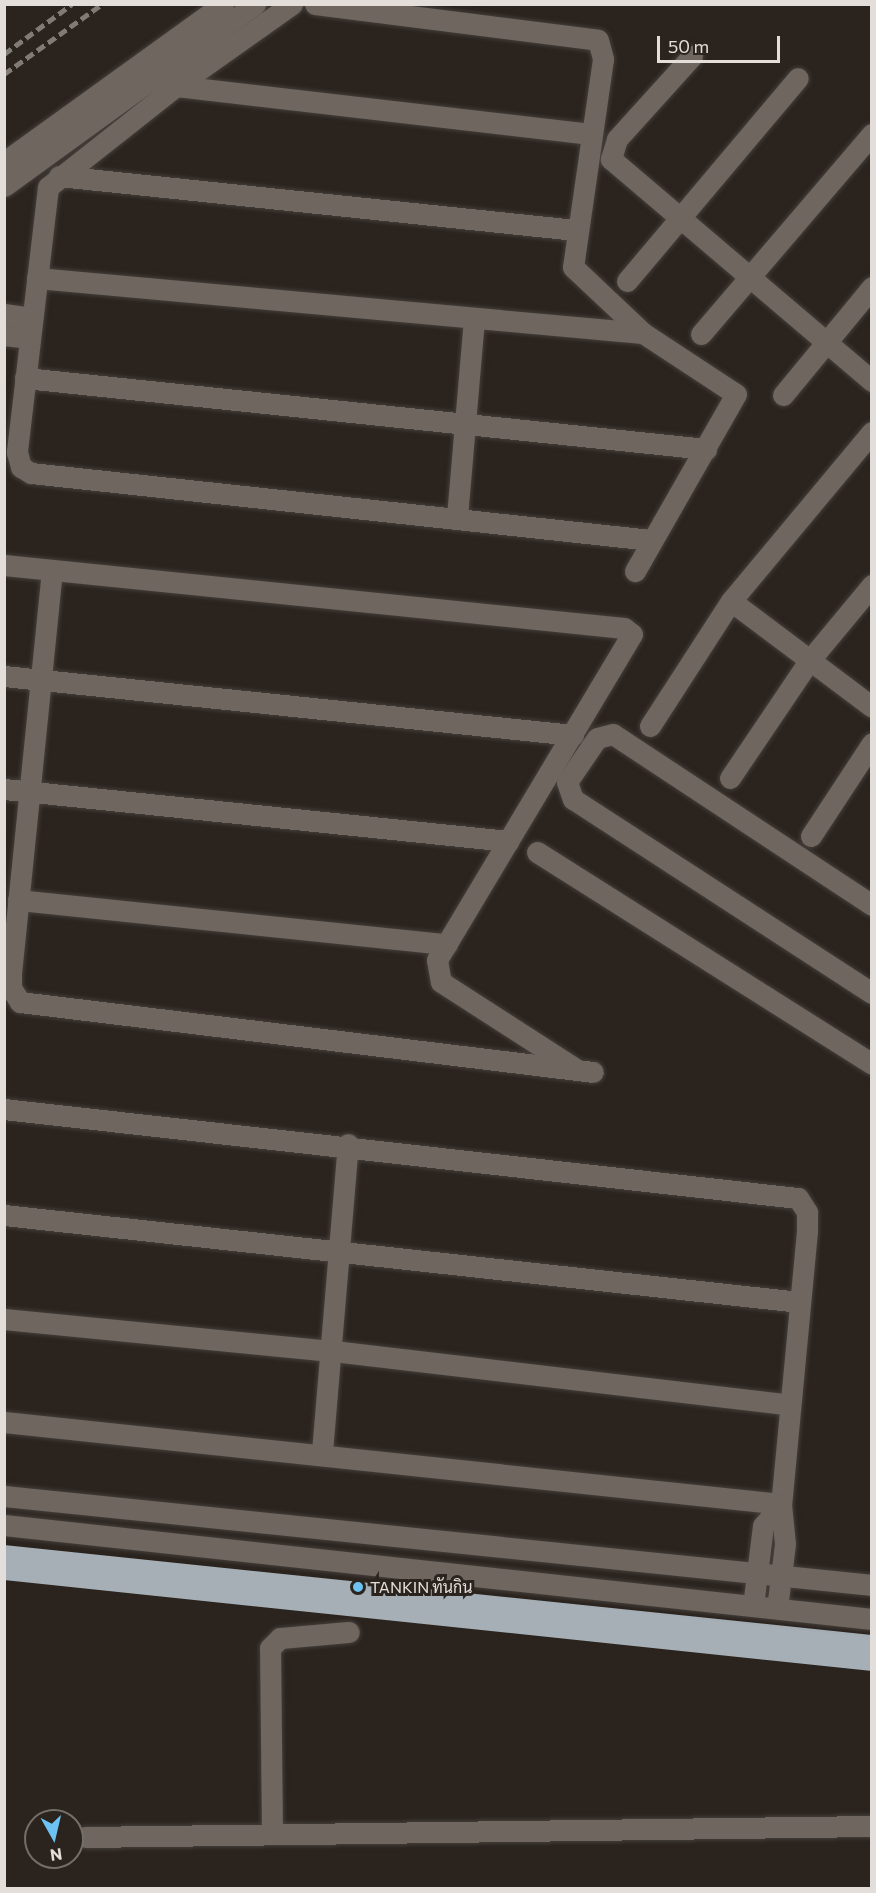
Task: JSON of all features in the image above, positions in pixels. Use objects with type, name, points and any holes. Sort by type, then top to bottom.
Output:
[{"type":"street","points":[[4,162],[223,4]]},
{"type":"street","points":[[4,186],[255,4]]},
{"type":"street","points":[[292,4],[176,86],[59,176],[48,187],[44,203],[17,452],[21,467],[31,473],[458,517],[651,540]]},
{"type":"street","points":[[315,4],[598,40],[603,59],[572,252],[579,277],[643,333],[733,388],[735,403],[651,540],[635,571]]},
{"type":"street","points":[[692,56],[609,153],[680,218],[872,381]]},
{"type":"street","points":[[627,280],[798,78]]},
{"type":"street","points":[[176,86],[591,134]]},
{"type":"street","points":[[701,334],[748,276],[872,134]]},
{"type":"street","points":[[59,176],[575,230]]},
{"type":"street","points":[[37,278],[643,333]]},
{"type":"street","points":[[783,395],[872,287]]},
{"type":"street","points":[[4,314],[31,328]]},
{"type":"street","points":[[458,517],[474,319]]},
{"type":"street","points":[[4,335],[31,328]]},
{"type":"street","points":[[25,378],[706,449]]},
{"type":"street","points":[[650,726],[731,601],[872,432]]},
{"type":"street","points":[[4,565],[624,628],[632,634],[628,645],[437,960],[441,982],[583,1069],[20,1002],[11,980],[18,900],[13,864],[31,792],[52,570]]},
{"type":"street","points":[[730,778],[809,662],[872,585]]},
{"type":"street","points":[[731,601],[809,662],[872,707]]},
{"type":"street","points":[[4,676],[573,735]]},
{"type":"street","points":[[872,904],[614,734],[597,738],[567,782],[573,799],[872,993]]},
{"type":"street","points":[[811,836],[872,743]]},
{"type":"street","points":[[4,789],[508,841]]},
{"type":"street","points":[[537,852],[872,1064]]},
{"type":"street","points":[[18,900],[447,944]]},
{"type":"street","points":[[4,1109],[348,1144],[798,1198],[807,1212],[807,1231],[781,1504],[781,1575],[777,1608]]},
{"type":"street","points":[[322,1452],[333,1351],[348,1144]]},
{"type":"street","points":[[4,1215],[801,1302]]},
{"type":"street","points":[[4,1319],[333,1351],[790,1405]]},
{"type":"street","points":[[4,1422],[322,1452],[781,1504]]},
{"type":"street","points":[[4,1496],[756,1572],[872,1586]]},
{"type":"street","points":[[753,1606],[763,1526],[781,1504]]},
{"type":"street","points":[[151,1540],[153,1511]]},
{"type":"street","points":[[4,1525],[469,1572],[872,1619]]},
{"type":"street","points":[[469,1572],[471,1544]]},
{"type":"street","points":[[272,1834],[270,1648],[280,1638],[349,1632]]},
{"type":"street","points":[[85,1837],[872,1826]]},
{"type":"building","points":[[4,1545],[872,1635],[872,1671],[4,1580]]},
{"type":"railway","points":[[4,54],[72,4]]},
{"type":"railway","points":[[4,74],[102,4]]},
{"type":"place","name":"TANKIN ทันกิน","points":[[358,1587]]}]
